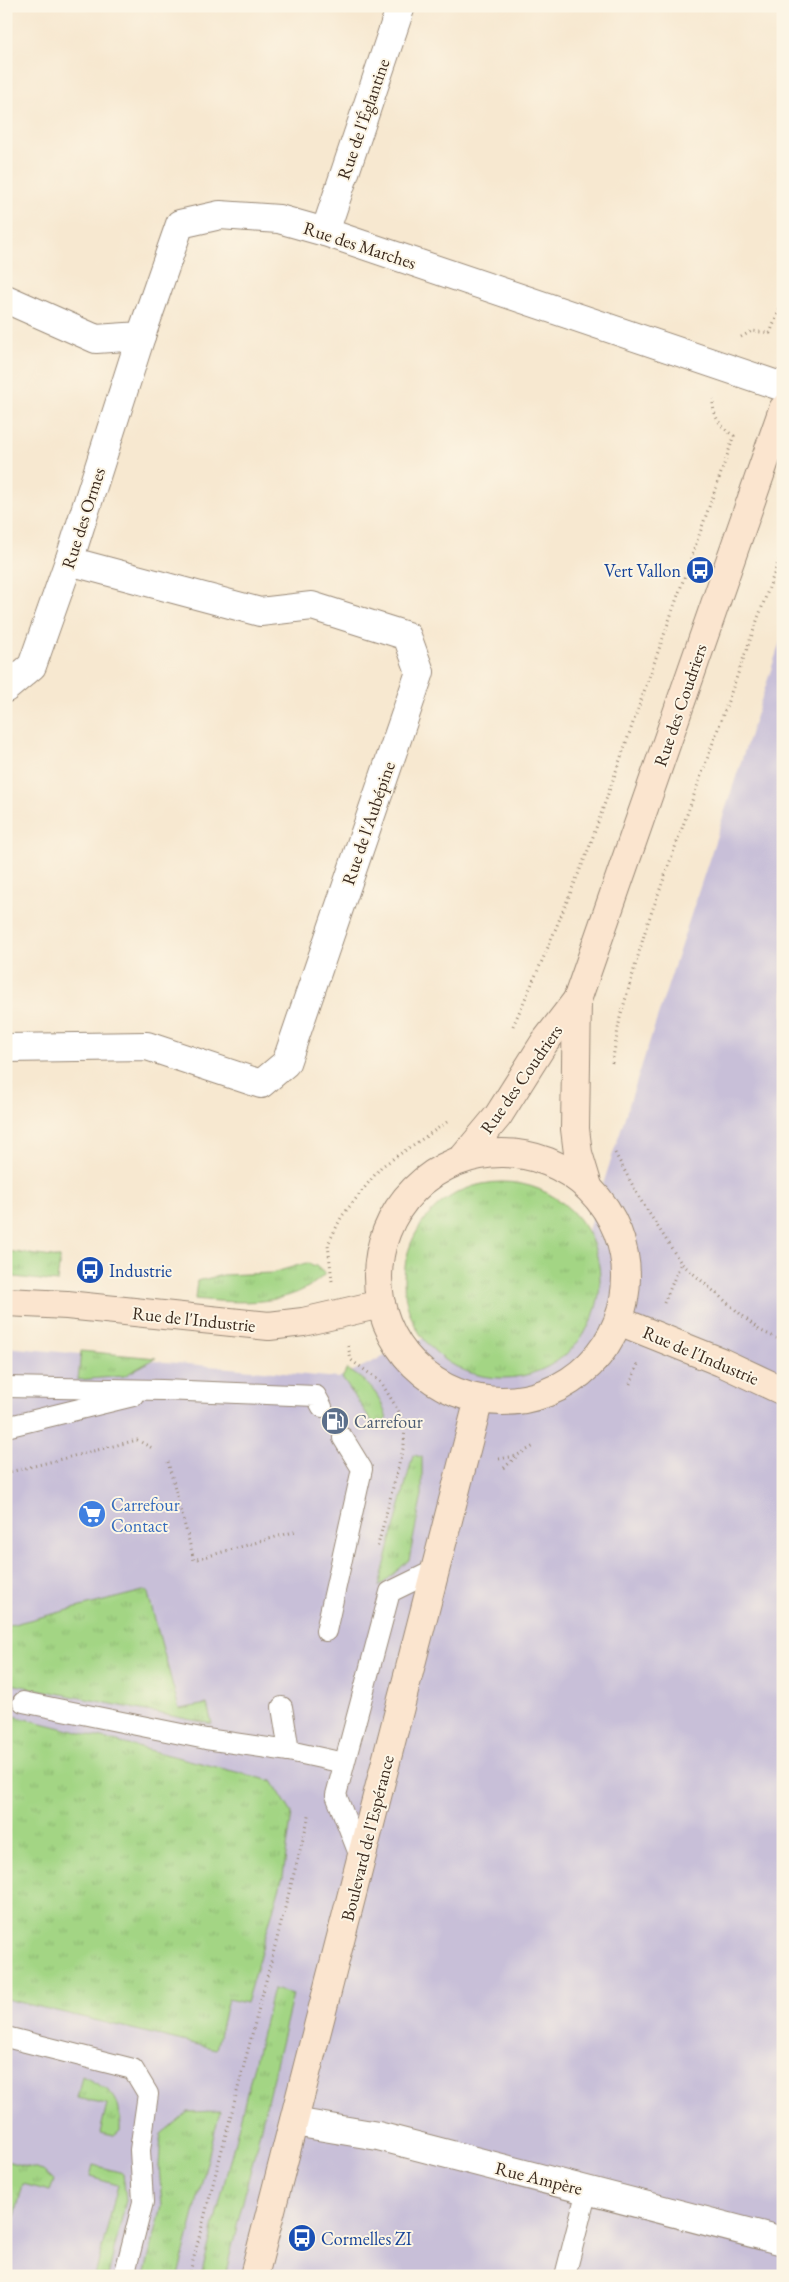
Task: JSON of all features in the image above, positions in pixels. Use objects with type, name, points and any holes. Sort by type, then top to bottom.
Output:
[{"type":"street","name":"Rue de l'Églantine","points":[[325,232],[401,6]]},
{"type":"street","name":"Rue des Marches","points":[[141,336],[180,224],[220,215],[279,219],[325,232],[783,387]]},
{"type":"street","points":[[6,299],[96,339],[141,336]]},
{"type":"street","name":"Rue des Ormes","points":[[6,688],[32,666],[69,561],[141,336]]},
{"type":"street","name":"Rue des Coudriers","points":[[463,1158],[498,1116],[544,1043],[577,1000],[783,409]]},
{"type":"street","name":"Rue de l'Aubépine","points":[[6,1048],[147,1046],[261,1084],[286,1063],[420,672],[406,636],[312,606],[260,612],[69,561]]},
{"type":"street","name":"Rue des Coudriers","points":[[577,1000],[575,1129],[578,1153],[588,1186]]},
{"type":"street","points":[[507,1152],[530,1155],[551,1162],[571,1172],[588,1186],[604,1205],[616,1226],[624,1249],[627,1273],[625,1297],[619,1321],[609,1341],[597,1358],[563,1386],[543,1395],[522,1400],[500,1402],[479,1399],[445,1388],[416,1366],[394,1338],[381,1304],[378,1278],[380,1252],[388,1227],[401,1204],[418,1184],[439,1169],[463,1158],[485,1153],[507,1152]]},
{"type":"street","name":"Rue de l'Industrie","points":[[6,1302],[67,1305],[269,1326],[303,1322],[381,1304]]},
{"type":"street","name":"Rue de l'Industrie","points":[[619,1321],[721,1362],[783,1391]]},
{"type":"street","name":"Boulevard de l'Espérance","points":[[254,2276],[479,1399]]},
{"type":"street","name":"Rue Ampère","points":[[294,2122],[378,2136],[783,2241]]},
{"type":"lane","points":[[6,1386],[316,1396],[322,1407]]},
{"type":"lane","points":[[6,1427],[162,1390]]},
{"type":"lane","points":[[326,1631],[362,1469],[343,1438]]},
{"type":"lane","points":[[361,1859],[336,1795],[344,1763],[390,1592],[435,1570]]},
{"type":"lane","points":[[23,1702],[206,1739],[289,1751],[344,1763]]},
{"type":"lane","points":[[282,1707],[289,1751]]},
{"type":"lane","points":[[6,2037],[133,2069],[148,2094],[140,2150],[143,2202],[124,2276]]},
{"type":"lane","points":[[565,2276],[587,2190]]},
{"type":"path","points":[[736,341],[752,331],[770,333],[783,302]]},
{"type":"path","points":[[510,1031],[546,952],[589,848],[734,436],[716,418],[712,400],[714,393]]},
{"type":"path","points":[[626,1002],[647,925],[783,549]]},
{"type":"path","points":[[329,1270],[328,1244],[342,1216],[381,1166],[452,1118]]},
{"type":"path","points":[[614,1151],[640,1199],[681,1263],[759,1330],[783,1341]]},
{"type":"path","points":[[671,1286],[681,1263]]},
{"type":"path","points":[[351,1360],[381,1382],[405,1422],[404,1445]]},
{"type":"path","points":[[6,1473],[137,1440],[154,1449]]},
{"type":"path","points":[[504,1468],[516,1456],[534,1446]]},
{"type":"path","points":[[499,1459],[516,1456]]},
{"type":"path","points":[[168,1462],[194,1560],[297,1530]]},
{"type":"path","points":[[189,2276],[312,1804]]},
{"type":"shaded area","points":[[783,633],[783,2276],[6,2276],[6,1347],[338,1378],[576,1267]]},
{"type":"green space","points":[[492,1182],[512,1182],[540,1189],[557,1198],[572,1210],[584,1225],[593,1242],[600,1270],[600,1290],[593,1318],[584,1335],[572,1350],[557,1362],[540,1371],[512,1378],[492,1378],[464,1371],[447,1362],[432,1350],[420,1335],[411,1318],[404,1290],[404,1270],[411,1242],[420,1225],[432,1210],[447,1198],[464,1189]]},
{"type":"green space","points":[[6,1251],[60,1258],[57,1282],[6,1276]]},
{"type":"green space","points":[[306,1263],[316,1266],[325,1274],[311,1285],[296,1293],[263,1301],[229,1302],[195,1299],[197,1281],[223,1275],[272,1273]]},
{"type":"green space","points":[[81,1351],[156,1358],[124,1376],[78,1380]]},
{"type":"green space","points":[[347,1369],[368,1384],[378,1396],[387,1420],[378,1430],[342,1378]]},
{"type":"green space","points":[[413,1455],[422,1457],[422,1495],[409,1560],[379,1587]]},
{"type":"green space","points":[[147,1590],[179,1709],[207,1704],[212,1724],[6,1683],[6,1626]]},
{"type":"green space","points":[[6,1714],[272,1781],[292,1813],[283,1876],[246,2003],[228,1999],[216,2049],[6,1999]]},
{"type":"green space","points":[[273,1989],[293,1994],[225,2276],[201,2276]]},
{"type":"green space","points":[[82,2076],[108,2091],[117,2102],[120,2131],[114,2136],[100,2133],[107,2104],[77,2098]]},
{"type":"green space","points":[[220,2111],[178,2276],[144,2276],[162,2206],[159,2166],[161,2134],[188,2112]]},
{"type":"green space","points":[[6,2161],[43,2171],[54,2181],[50,2191],[23,2184],[6,2252]]},
{"type":"green space","points":[[93,2165],[123,2173],[126,2200],[108,2276],[95,2276],[118,2185],[90,2177]]},
{"type":"place","name":"Vert Vallon","points":[[700,570]]},
{"type":"place","name":"Industrie","points":[[90,1270]]},
{"type":"place","name":"Carrefour","points":[[335,1421]]},
{"type":"place","name":"Carrefour Contact","points":[[92,1514]]},
{"type":"place","name":"Cormelles ZI","points":[[302,2238]]}]
